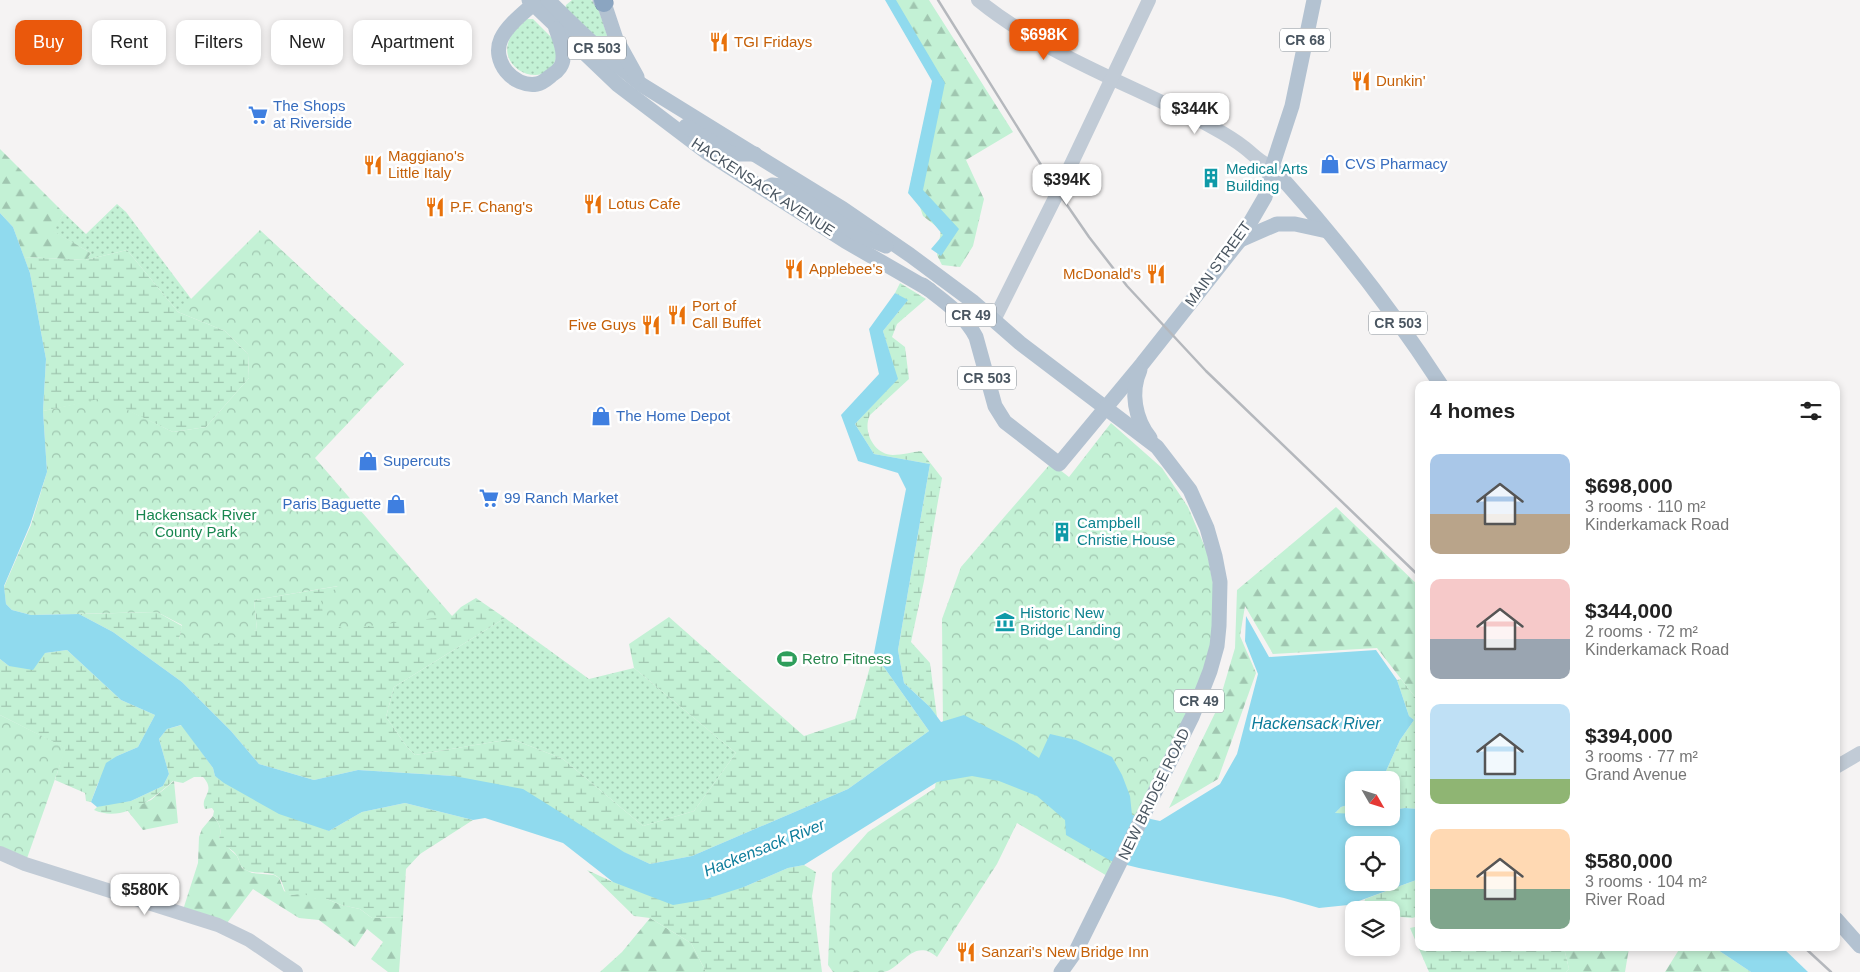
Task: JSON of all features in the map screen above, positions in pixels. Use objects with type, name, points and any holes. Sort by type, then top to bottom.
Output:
[{"type":"main road","points":[[978,0],[998,16],[1041,43],[1214,128],[1244,147],[1262,164],[1272,167]]},
{"type":"main road","points":[[994,320],[1113,79],[1149,0]]},
{"type":"main road","name":"MAIN STREET","points":[[923,285],[955,310],[971,328],[976,337],[994,406],[1005,422],[1060,464],[1240,240],[1264,198],[1292,106],[1314,0]]},
{"type":"main road","points":[[533,1],[502,37],[498,52],[507,73],[520,82],[529,84],[538,84],[547,80],[556,72],[563,59],[562,44],[554,25],[555,3]]},
{"type":"main road","name":"HACKENSACK AVENUE","points":[[533,1],[554,25],[600,70],[709,154],[845,241],[946,298],[990,327],[1020,343]]},
{"type":"main road","points":[[602,1],[616,39],[642,85]]},
{"type":"main road","name":"HACKENSACK AVENUE","points":[[555,3],[593,45],[616,66],[642,85],[757,154],[843,209],[910,255],[972,301],[1020,343],[1106,408]]},
{"type":"main road","points":[[639,100],[688,126],[728,152],[735,154],[757,154],[766,179],[765,189]]},
{"type":"main road","name":"CR 503","points":[[1272,167],[1327,231],[1418,349],[1438,381]]},
{"type":"main road","points":[[765,189],[772,185],[782,186],[859,235],[910,255]]},
{"type":"main road","name":"CR 503","points":[[1240,240],[1277,224],[1295,224],[1327,231]]},
{"type":"main road","points":[[1142,364],[1135,381],[1134,394],[1140,421],[1157,447]]},
{"type":"main road","name":"NEW BRIDGE ROAD","points":[[1061,972],[1076,951],[1202,695],[1217,646],[1220,582],[1207,528],[1190,490],[1157,447],[1106,408]]},
{"type":"main road","points":[[1840,765],[1860,753]]},
{"type":"main road","points":[[0,852],[25,864],[218,924],[249,940],[296,972]]},
{"type":"main road","points":[[1840,924],[1860,946]]},
{"type":"green space","points":[[572,0],[591,0],[597,5],[610,44],[608,46],[595,37],[565,9],[566,5]]},
{"type":"green space","points":[[891,0],[929,0],[1013,132],[966,160],[984,199],[973,246],[960,267],[942,265],[937,255],[941,230],[923,216],[911,180],[936,77]]},
{"type":"green space","points":[[527,19],[533,19],[556,42],[555,61],[549,70],[541,74],[531,75],[522,72],[514,66],[509,58],[507,47],[511,36]]},
{"type":"green space","points":[[0,149],[64,213],[53,231],[91,253],[86,260],[24,257],[13,227],[0,213]]},
{"type":"green space","points":[[117,204],[126,212],[192,300],[178,312],[127,250],[86,260],[91,253],[52,231],[64,213],[86,234]]},
{"type":"green space","name":"Hackensack River County Park","points":[[260,230],[404,364],[315,458],[452,616],[344,629],[324,620],[321,601],[338,586],[254,600],[257,630],[216,644],[179,640],[182,625],[157,612],[31,615],[12,610],[6,604],[4,587],[31,525],[47,472],[43,411],[103,398],[173,432],[206,427],[249,378],[248,354],[225,331],[178,312]]},
{"type":"green space","points":[[127,250],[178,312],[225,331],[248,354],[249,378],[206,427],[173,432],[103,399],[43,411],[46,359],[30,273],[24,257],[86,260]]},
{"type":"green space","points":[[900,283],[926,299],[897,324],[892,337],[905,347],[909,379],[870,415],[868,428],[871,441],[880,451],[886,454],[900,455],[921,451],[942,478],[911,642],[930,663],[937,717],[930,707],[904,683],[898,650],[930,464],[874,454],[855,424],[897,379],[883,331],[907,301],[895,293]]},
{"type":"green space","points":[[1111,423],[1162,468],[1188,507],[1207,552],[1215,595],[1211,646],[1199,695],[1109,877],[1017,823],[997,864],[937,957],[921,950],[914,952],[890,970],[883,972],[833,972],[828,965],[832,873],[868,832],[935,788],[943,730],[942,619],[961,567],[1051,463],[1069,477]]},
{"type":"green space","points":[[1336,507],[1415,582],[1415,697],[1377,648],[1273,654],[1245,606],[1240,636],[1256,673],[1218,779],[1169,808],[1217,709],[1235,648],[1237,590]]},
{"type":"green space","points":[[339,586],[452,616],[461,607],[476,598],[505,618],[394,687],[386,717],[407,747],[415,755],[512,739],[563,759],[643,826],[694,811],[736,753],[634,668],[629,644],[669,617],[804,736],[855,719],[874,653],[929,731],[848,789],[692,856],[650,864],[454,776],[358,770],[314,780],[259,764],[231,731],[182,682],[113,632],[79,614],[157,612],[182,626],[179,640],[257,630],[254,600]]},
{"type":"green space","points":[[505,618],[589,679],[634,668],[736,753],[694,811],[643,826],[563,759],[512,739],[415,755],[407,747],[386,717],[394,687]]},
{"type":"green space","points":[[67,650],[121,700],[155,715],[138,747],[117,756],[98,783],[91,802],[86,801],[85,793],[55,780],[65,748],[0,715],[0,659],[9,666],[45,653]]},
{"type":"green space","points":[[1401,679],[1415,697],[1415,809],[1400,809],[1400,771],[1386,771],[1400,740],[1414,720],[1409,716],[1397,680]]},
{"type":"green space","points":[[0,715],[66,748],[25,864],[0,853]]},
{"type":"green space","points":[[182,725],[213,768],[215,776],[329,831],[362,812],[405,803],[473,820],[420,854],[406,869],[403,917],[372,918],[360,909],[341,905],[327,899],[318,900],[304,894],[291,895],[286,893],[276,875],[244,869],[235,854],[221,844],[219,839],[220,827],[213,816],[214,811],[212,808],[205,809],[204,801],[208,787],[203,777],[194,777],[183,783],[173,781],[147,802],[126,811],[105,813],[94,810],[97,807],[112,803],[131,801],[163,786],[169,774],[159,739],[167,729]]},
{"type":"green space","points":[[174,781],[178,823],[143,830],[127,810],[151,800]]},
{"type":"green space","points":[[1345,806],[1345,814],[1334,814]]},
{"type":"green space","points":[[213,816],[220,827],[219,839],[237,856],[242,868],[252,873],[274,875],[279,878],[284,891],[291,895],[303,893],[316,899],[327,899],[341,905],[360,909],[372,918],[403,917],[399,972],[388,972],[371,959],[383,942],[367,929],[355,947],[319,920],[299,918],[253,889],[224,927],[182,913],[198,863],[199,837],[202,829]]},
{"type":"green space","points":[[804,865],[816,872],[812,896],[822,972],[706,972],[691,943],[650,918],[634,916],[587,870],[613,882],[744,887],[788,868]]},
{"type":"green space","points":[[1415,880],[1415,917],[1400,917],[1400,901],[1365,901],[1365,899],[1387,891],[1400,891],[1400,886]]},
{"type":"green space","points":[[650,918],[691,943],[706,972],[600,972],[622,952]]},
{"type":"green space","points":[[1415,927],[1415,940],[1410,928]]},
{"type":"green space","points":[[1420,951],[1565,951],[1569,969],[1566,972],[1429,972]]},
{"type":"green space","points":[[1565,951],[1628,951],[1625,972],[1566,972],[1569,969]]},
{"type":"green space","points":[[1678,951],[1720,951],[1751,972],[1665,972]]},
{"type":"water","points":[[885,0],[896,0],[945,83],[923,190],[959,229],[941,256],[931,249],[943,235],[908,193],[932,81]]},
{"type":"water","name":"Hackensack River","points":[[0,213],[13,227],[30,273],[46,359],[43,411],[47,472],[30,525],[4,586],[6,604],[12,610],[31,615],[79,614],[113,632],[182,682],[231,731],[259,764],[314,780],[358,770],[454,776],[523,789],[624,852],[650,864],[692,856],[848,789],[929,731],[874,653],[906,489],[898,473],[858,461],[841,415],[879,374],[869,329],[895,293],[908,300],[883,331],[898,379],[855,424],[874,454],[930,464],[898,650],[904,683],[930,707],[941,722],[964,715],[1017,743],[1039,758],[1050,734],[1076,740],[1112,757],[1122,775],[1130,796],[1132,815],[1160,821],[1220,784],[1237,754],[1258,674],[1245,641],[1246,616],[1269,657],[1376,650],[1397,680],[1409,716],[1414,720],[1400,740],[1386,771],[1345,771],[1345,806],[1335,813],[1345,814],[1345,826],[1400,826],[1400,809],[1415,809],[1415,880],[1400,886],[1400,836],[1345,836],[1345,891],[1386,891],[1359,901],[1345,901],[1345,905],[1319,908],[1284,898],[1139,868],[1111,861],[1066,835],[1065,820],[1037,796],[999,781],[972,776],[937,782],[804,865],[788,868],[744,887],[703,900],[673,905],[613,882],[563,843],[485,818],[473,820],[405,803],[362,812],[329,831],[279,814],[215,776],[213,768],[181,725],[167,729],[159,739],[169,774],[163,786],[131,801],[97,807],[91,802],[106,763],[138,747],[155,715],[121,700],[67,650],[45,653],[33,670],[9,666],[0,659]]},
{"type":"water","points":[[1720,951],[1786,951],[1808,972],[1751,972]]},
{"type":"railway","points":[[938,0],[1058,192],[1089,237],[1127,286],[1206,371],[1415,572]]},
{"type":"railway","points":[[1808,951],[1831,972]]},
{"type":"place","name":"TGI Fridays","points":[[719,42]]},
{"type":"place","name":"Dunkin'","points":[[1361,81]]},
{"type":"place","name":"The Shops at Riverside","points":[[258,115]]},
{"type":"place","name":"CVS Pharmacy","points":[[1330,164]]},
{"type":"place","name":"Maggiano's Little Italy","points":[[373,165]]},
{"type":"place","name":"Medical Arts Building","points":[[1211,178]]},
{"type":"place","name":"Lotus Cafe","points":[[593,204]]},
{"type":"place","name":"P.F. Chang's","points":[[435,207]]},
{"type":"place","name":"Applebee's","points":[[794,269]]},
{"type":"place","name":"McDonald's","points":[[1156,274]]},
{"type":"place","name":"Port of Call Buffet","points":[[677,315]]},
{"type":"place","name":"Five Guys","points":[[651,325]]},
{"type":"place","name":"The Home Depot","points":[[601,416]]},
{"type":"place","name":"Supercuts","points":[[368,461]]},
{"type":"place","name":"99 Ranch Market","points":[[489,498]]},
{"type":"place","name":"Paris Baguette","points":[[396,504]]},
{"type":"place","name":"Campbell Christie House","points":[[1062,532]]},
{"type":"place","name":"Historic New Bridge Landing","points":[[1005,622]]},
{"type":"place","name":"Retro Fitness","points":[[787,659]]},
{"type":"place","name":"Sanzari's New Bridge Inn","points":[[966,952]]}]
